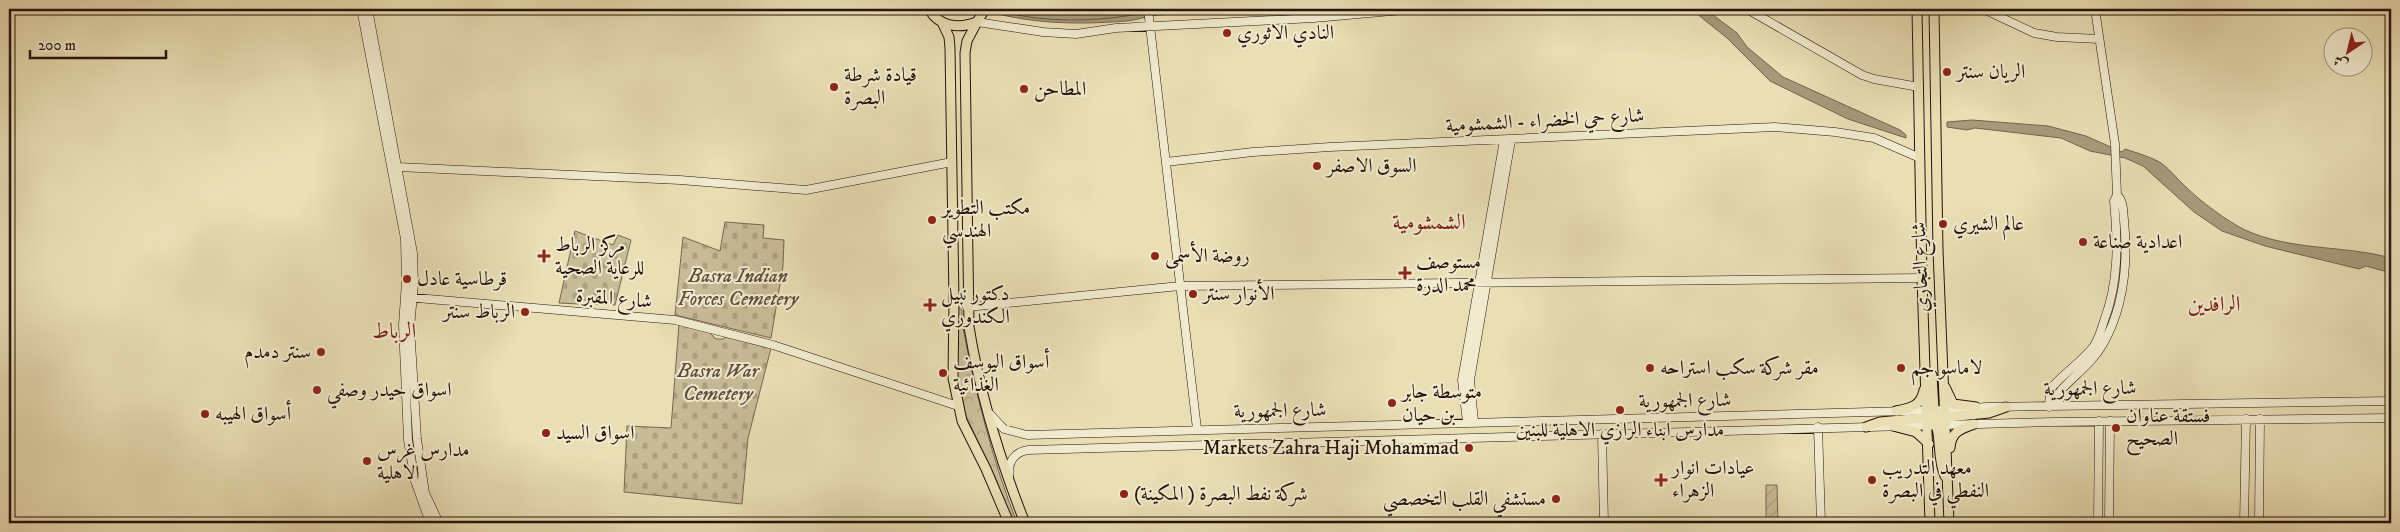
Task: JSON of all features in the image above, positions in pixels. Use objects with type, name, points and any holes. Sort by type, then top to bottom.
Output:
[{"type":"main road","points":[[929,9],[942,22],[949,37],[954,262],[952,366],[958,406],[967,435],[986,469],[1009,523]]},
{"type":"main road","name":"شارع التجاري","points":[[1917,9],[1924,353],[1935,418],[1948,468],[1948,523]]},
{"type":"main road","name":"شارع التجاري","points":[[1930,523],[1929,444],[1942,379],[1934,9]]},
{"type":"main road","points":[[984,12],[967,41],[965,53],[967,307],[973,352],[988,412],[1010,484],[1025,523]]},
{"type":"main road","points":[[942,22],[958,27],[977,22]]},
{"type":"main road","points":[[953,246],[960,250],[967,247]]},
{"type":"main road","points":[[954,262],[960,260],[967,262]]},
{"type":"main road","points":[[1924,353],[1932,373],[1935,418],[1942,468],[1948,483]]},
{"type":"main road","points":[[1896,411],[1914,407],[1919,402],[1924,392],[1926,372]]},
{"type":"main road","points":[[1942,379],[1952,402],[1957,405],[1976,407]]},
{"type":"main road","points":[[1866,427],[1880,422],[1984,414],[2006,407]]},
{"type":"main road","points":[[1948,468],[1952,436],[1958,430],[1974,424]]},
{"type":"main road","points":[[1893,426],[1916,432],[1929,444]]},
{"type":"street","points":[[361,9],[398,167],[413,253],[409,298]]},
{"type":"street","points":[[368,9],[405,238],[410,327],[411,458],[415,481],[429,520],[436,515]]},
{"type":"street","points":[[1148,9],[1196,429]]},
{"type":"street","points":[[977,22],[1034,31],[1076,34],[1116,28],[1314,18],[1414,9]]},
{"type":"street","points":[[1747,9],[1862,75],[1919,87]]},
{"type":"street","points":[[1983,9],[2034,33],[2057,37],[2099,39]]},
{"type":"street","points":[[2049,407],[2050,390],[2092,358],[2104,343],[2119,302],[2126,256],[2118,199],[2115,144],[2095,9]]},
{"type":"street","name":"شارع حي الخضراء - الشمشومية","points":[[1166,162],[1289,149],[1775,126],[1874,138],[1920,158]]},
{"type":"street","points":[[1470,422],[1470,380],[1482,283],[1507,140]]},
{"type":"street","points":[[398,167],[671,180],[806,190],[952,162]]},
{"type":"street","points":[[967,307],[1180,286],[1922,278]]},
{"type":"street","name":"شارع المقبرة","points":[[409,298],[675,320],[773,345],[958,406]]},
{"type":"street","points":[[2059,406],[2059,392],[2068,377]]},
{"type":"street","points":[[409,379],[425,492],[439,523]]},
{"type":"street","name":"شارع الجمهورية","points":[[1028,450],[1893,426],[1935,418],[1976,407],[2391,401]]},
{"type":"street","name":"شارع الجمهورية","points":[[988,412],[1004,429],[1027,435],[1896,411],[1974,424],[2391,418]]},
{"type":"street","points":[[1796,414],[1801,420],[1801,425],[1797,428]]},
{"type":"street","points":[[2258,523],[2260,419]]},
{"type":"street","points":[[2244,523],[2246,420]]},
{"type":"street","points":[[2109,523],[2110,421]]},
{"type":"street","points":[[2098,523],[2099,422]]},
{"type":"street","points":[[1818,428],[1821,523]]},
{"type":"street","points":[[1602,434],[1604,523]]},
{"type":"street","points":[[1010,484],[1010,462],[1018,453],[1028,450],[1024,443],[1027,435]]},
{"type":"green space","name":"Basra Indian Forces Cemetery","points":[[725,222],[764,225],[763,238],[784,240],[783,266],[771,338],[675,315],[683,237],[720,251]]},
{"type":"green space","points":[[575,231],[613,245],[618,235],[631,240],[615,305],[595,304],[592,300],[582,300],[579,304],[559,303]]},
{"type":"green space","points":[[957,309],[962,310],[962,323],[967,348],[985,424],[1017,523],[1013,523],[995,477],[966,416],[956,371]]},
{"type":"green space","name":"Basra War Cemetery","points":[[679,324],[709,332],[716,339],[723,339],[728,336],[771,348],[748,438],[742,504],[624,492],[627,426],[671,428]]},
{"type":"green space","points":[[1766,485],[1777,485],[1778,523],[1766,523]]},
{"type":"water","points":[[979,9],[1245,9],[1212,13],[1157,15],[1127,21],[1070,23],[1016,18]]},
{"type":"water","points":[[1691,9],[1705,9],[1737,33],[1747,47],[1783,77],[1900,130],[1906,135],[1906,138],[1848,119],[1770,81],[1727,38]]},
{"type":"water","points":[[1972,120],[2048,126],[2086,136],[2122,152],[2125,149],[2144,155],[2161,163],[2206,204],[2245,230],[2263,237],[2299,245],[2355,251],[2391,258],[2391,273],[2366,266],[2359,269],[2265,246],[2222,231],[2194,212],[2143,166],[2125,158],[2090,151],[2061,138],[1975,128],[1967,130],[1947,127],[1947,122]]},
{"type":"place","name":"النادي الاثوري","points":[[1227,33]]},
{"type":"place","name":"الريان سنتر","points":[[1947,72]]},
{"type":"place","name":"قيادة شرطة البصرة","points":[[834,87]]},
{"type":"place","name":"المطاحن","points":[[1024,89]]},
{"type":"place","name":"السوق الاصفر","points":[[1317,166]]},
{"type":"place","name":"مكتب التطوير الهندسي","points":[[932,220]]},
{"type":"place","name":"عالم الشيري","points":[[1943,224]]},
{"type":"place","name":"اعدادية صناعة","points":[[2083,242]]},
{"type":"place","name":"مركز الرباط للرعاية الصحية","points":[[544,256]]},
{"type":"place","name":"روضة الأسمى","points":[[1155,256]]},
{"type":"place","name":"مستوصف محمد الدرة","points":[[1405,273]]},
{"type":"place","name":"قرطاسية عادل","points":[[407,279]]},
{"type":"place","name":"الأنوار سنتر","points":[[1193,294]]},
{"type":"place","name":"دكتور نبيل الكندوري","points":[[930,305]]},
{"type":"place","name":"الرباط سنتر","points":[[525,312]]},
{"type":"place","name":"سنتر دمدم","points":[[321,352]]},
{"type":"place","name":"مقر شركة سكب استراحه","points":[[1650,368]]},
{"type":"place","name":"لاماسو جم","points":[[1901,368]]},
{"type":"place","name":"أسواق اليوسف الغذائية","points":[[943,373]]},
{"type":"place","name":"اسواق حيدر وصفي","points":[[317,390]]},
{"type":"place","name":"متوسطة جابر بن حيان","points":[[1392,403]]},
{"type":"place","name":"مدارس ابناء الرازي الاهلية للبنين","points":[[1620,410]]},
{"type":"place","name":"أسواق الهيبه","points":[[205,414]]},
{"type":"place","name":"فستقة عناوان الصحيح","points":[[2116,428]]},
{"type":"place","name":"اسواق السيد","points":[[546,433]]},
{"type":"place","name":"Markets Zahra Haji Mohammad","points":[[1469,448]]},
{"type":"place","name":"مدارس غرس الاهلية","points":[[367,461]]},
{"type":"place","name":"عيادات انوار الزهراء","points":[[1661,480]]},
{"type":"place","name":"معهد التدريب النفطي في البصرة","points":[[1872,480]]},
{"type":"place","name":"شركة نفط البصرة ( المكينة)","points":[[1124,494]]},
{"type":"place","name":"مستشفي القلب التخصصي","points":[[1556,499]]},
{"type":"district","name":"الشمشومية","points":[[1429,222]]},
{"type":"district","name":"الرافدين","points":[[2214,304]]},
{"type":"district","name":"الرباط","points":[[394,331]]}]
